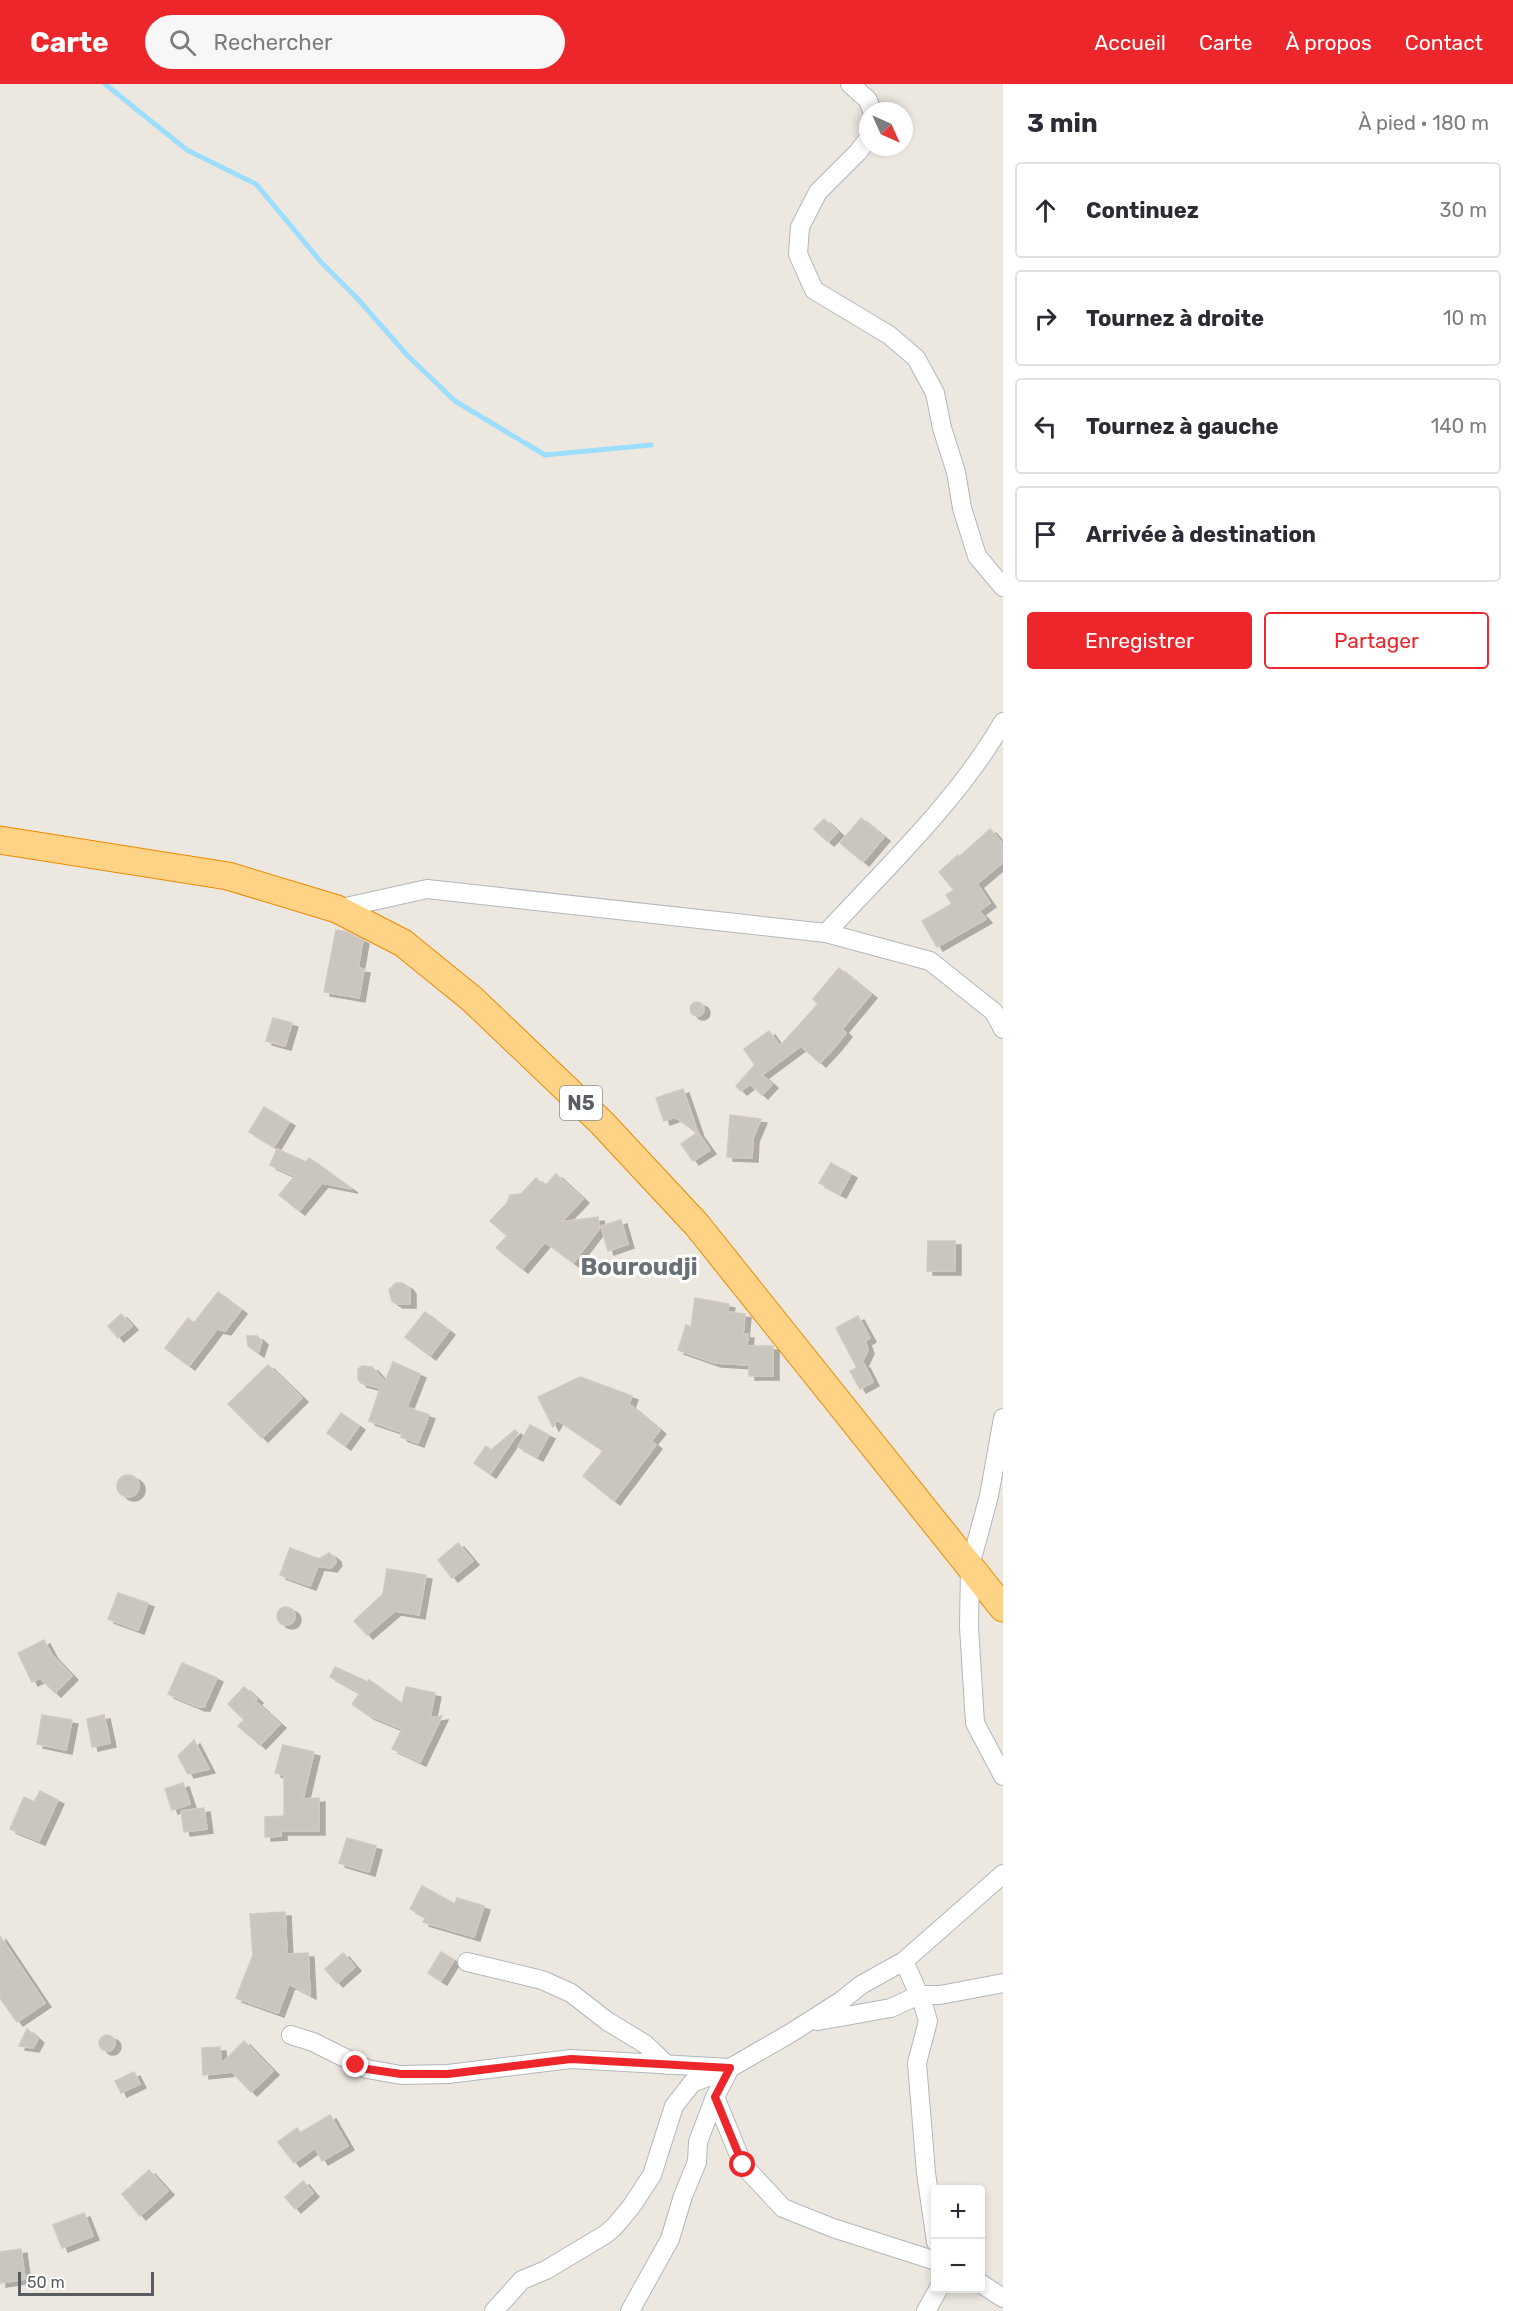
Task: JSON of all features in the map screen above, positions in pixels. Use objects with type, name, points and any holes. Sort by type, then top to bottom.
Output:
[{"type":"highway","name":"N5","points":[[0,840],[228,876],[337,909],[403,943],[472,999],[601,1122],[697,1225],[1003,1608]]},
{"type":"street","points":[[850,84],[869,102]]},
{"type":"street","points":[[859,151],[818,192],[800,227],[798,254],[814,290],[890,335],[916,358],[935,393],[942,428],[956,472],[962,508],[977,556],[1003,587]]},
{"type":"street","points":[[826,933],[938,810],[985,754],[1003,722]]},
{"type":"street","points":[[337,909],[427,889],[826,933],[930,961],[994,1012],[1003,1029]]},
{"type":"street","points":[[1003,1418],[990,1496],[970,1566],[969,1627],[975,1723],[1003,1776]]},
{"type":"street","points":[[494,2311],[522,2280],[546,2270],[606,2234],[615,2226],[652,2175],[674,2106],[692,2083],[730,2068],[807,2023],[861,1985],[904,1961],[1003,1874]]},
{"type":"street","points":[[904,1961],[919,1995],[927,2021],[917,2063],[926,2173],[936,2239]]},
{"type":"street","points":[[467,1962],[542,1980],[571,1993],[607,2021],[645,2044],[667,2065]]},
{"type":"street","points":[[807,2023],[891,2008],[919,1995],[940,1995],[1003,1983]]},
{"type":"street","points":[[291,2035],[314,2042],[367,2069],[401,2074],[448,2074],[571,2059],[730,2068]]},
{"type":"street","points":[[630,2311],[670,2239],[683,2196],[698,2162],[698,2142],[715,2097],[730,2068]]},
{"type":"street","points":[[715,2097],[743,2165],[783,2208],[833,2228],[931,2259]]},
{"type":"street","points":[[985,2286],[1003,2298]]},
{"type":"street","points":[[926,2311],[937,2293]]},
{"type":"street","points":[[940,2293],[942,2311]]},
{"type":"building","points":[[861,818],[884,837],[863,862],[840,843]]},
{"type":"building","points":[[824,819],[838,832],[828,842],[814,829]]},
{"type":"building","points":[[990,829],[1003,844],[1003,862],[977,884],[990,903],[979,911],[986,919],[937,947],[922,921],[952,904],[946,895],[954,890],[939,872]]},
{"type":"building","points":[[336,930],[347,932],[363,940],[358,968],[364,969],[359,998],[324,992]]},
{"type":"building","points":[[839,968],[871,994],[842,1029],[846,1033],[820,1063],[801,1046],[762,1075],[772,1084],[762,1095],[750,1084],[741,1091],[736,1086],[755,1065],[744,1049],[769,1031],[780,1046],[818,1004],[813,999]]},
{"type":"building","points":[[694,1002],[700,1002],[704,1009],[700,1016],[694,1016],[690,1012],[690,1006]]},
{"type":"building","points":[[273,1018],[292,1023],[285,1046],[266,1041]]},
{"type":"building","points":[[683,1089],[698,1133],[710,1150],[693,1161],[681,1144],[697,1133],[675,1117],[664,1121],[656,1098]]},
{"type":"building","points":[[264,1107],[289,1122],[274,1147],[249,1132]]},
{"type":"building","points":[[730,1115],[761,1119],[753,1138],[752,1158],[727,1157]]},
{"type":"building","points":[[277,1149],[306,1162],[309,1158],[352,1189],[322,1183],[299,1211],[279,1195],[295,1176],[270,1165]]},
{"type":"building","points":[[831,1163],[851,1174],[840,1194],[819,1183]]},
{"type":"building","points":[[556,1174],[583,1199],[561,1222],[598,1217],[599,1229],[573,1263],[545,1242],[522,1269],[496,1248],[507,1236],[490,1221],[507,1203],[510,1195],[521,1194],[536,1178],[545,1186]]},
{"type":"building","points":[[621,1220],[628,1244],[608,1251],[601,1226]]},
{"type":"building","points":[[928,1241],[955,1241],[955,1271],[927,1271]]},
{"type":"building","points":[[396,1283],[402,1283],[410,1290],[410,1304],[397,1304],[392,1301],[389,1290]]},
{"type":"building","points":[[218,1292],[241,1310],[225,1331],[217,1329],[189,1366],[165,1348],[188,1318],[194,1323]]},
{"type":"building","points":[[695,1298],[729,1304],[727,1312],[745,1314],[743,1334],[748,1334],[747,1346],[773,1346],[773,1376],[749,1376],[749,1365],[715,1363],[678,1350],[686,1325],[691,1327]]},
{"type":"building","points":[[425,1312],[449,1331],[430,1356],[405,1337]]},
{"type":"building","points":[[121,1314],[132,1326],[118,1338],[108,1326]]},
{"type":"building","points":[[858,1316],[870,1338],[865,1341],[868,1350],[861,1365],[864,1364],[873,1382],[860,1389],[850,1371],[857,1368],[836,1328]]},
{"type":"building","points":[[247,1336],[257,1336],[262,1341],[258,1353],[248,1346]]},
{"type":"building","points":[[393,1362],[420,1374],[407,1407],[429,1415],[418,1443],[401,1437],[402,1432],[369,1421],[380,1388],[361,1383],[358,1379],[358,1369],[362,1366],[372,1367],[385,1382]]},
{"type":"building","points":[[268,1365],[302,1398],[262,1438],[228,1404]]},
{"type":"building","points":[[580,1377],[632,1396],[629,1404],[660,1430],[651,1441],[656,1445],[614,1501],[583,1476],[603,1451],[557,1420],[553,1427],[538,1397]]},
{"type":"building","points":[[341,1413],[359,1426],[345,1446],[327,1433]]},
{"type":"building","points":[[530,1425],[549,1435],[537,1457],[518,1447]]},
{"type":"building","points":[[515,1430],[518,1433],[490,1474],[474,1463],[486,1446],[491,1450]]},
{"type":"building","points":[[128,1475],[138,1482],[139,1486],[132,1496],[128,1497],[118,1490],[117,1486],[124,1476]]},
{"type":"building","points":[[458,1543],[473,1561],[452,1578],[438,1560]]},
{"type":"building","points":[[290,1548],[319,1559],[329,1553],[336,1562],[331,1568],[318,1566],[310,1586],[280,1575]]},
{"type":"building","points":[[387,1569],[426,1575],[419,1615],[395,1611],[367,1635],[354,1621],[383,1594]]},
{"type":"building","points":[[118,1593],[148,1603],[138,1630],[108,1619]]},
{"type":"building","points":[[286,1607],[292,1610],[295,1616],[292,1622],[286,1625],[280,1622],[277,1616],[280,1610]]},
{"type":"building","points":[[44,1640],[52,1655],[72,1676],[55,1693],[40,1678],[32,1682],[18,1653]]},
{"type":"building","points":[[182,1663],[217,1678],[204,1707],[168,1694]]},
{"type":"building","points":[[335,1667],[368,1682],[369,1680],[402,1704],[406,1687],[435,1693],[430,1718],[442,1716],[420,1762],[392,1749],[402,1729],[368,1715],[352,1704],[360,1693],[330,1677]]},
{"type":"building","points":[[244,1687],[257,1699],[255,1701],[280,1724],[260,1745],[238,1726],[244,1720],[228,1704]]},
{"type":"building","points":[[42,1715],[72,1720],[66,1750],[37,1744]]},
{"type":"building","points":[[104,1715],[110,1743],[92,1747],[87,1719]]},
{"type":"building","points":[[194,1740],[209,1769],[188,1774],[178,1756]]},
{"type":"building","points":[[283,1745],[314,1752],[303,1799],[319,1798],[319,1831],[281,1831],[281,1836],[265,1837],[265,1817],[284,1816],[284,1775],[275,1773]]},
{"type":"building","points":[[183,1783],[190,1804],[172,1810],[165,1789]]},
{"type":"building","points":[[40,1791],[58,1800],[39,1841],[10,1829],[24,1797],[34,1802]]},
{"type":"building","points":[[204,1808],[207,1829],[184,1832],[181,1811]]},
{"type":"building","points":[[347,1838],[376,1846],[369,1872],[339,1863]]},
{"type":"building","points":[[422,1886],[455,1904],[457,1898],[484,1906],[474,1937],[423,1922],[426,1917],[410,1909]]},
{"type":"building","points":[[285,1912],[287,1954],[308,1953],[310,1995],[289,1984],[278,2013],[236,1998],[253,1955],[250,1914]]},
{"type":"building","points":[[0,1936],[45,2003],[17,2022],[0,1998]]},
{"type":"building","points":[[441,1952],[454,1960],[441,1981],[428,1973]]},
{"type":"building","points":[[343,1953],[355,1967],[337,1983],[325,1969]]},
{"type":"building","points":[[27,2029],[38,2039],[33,2048],[19,2046]]},
{"type":"building","points":[[107,2035],[115,2043],[107,2051],[99,2043]]},
{"type":"building","points":[[244,2041],[273,2071],[251,2092],[232,2072],[203,2075],[202,2048],[220,2047],[221,2064]]},
{"type":"building","points":[[134,2072],[140,2084],[121,2093],[115,2081]]},
{"type":"building","points":[[330,2115],[348,2146],[322,2161],[315,2148],[294,2163],[278,2142],[297,2128],[300,2133]]},
{"type":"building","points":[[149,2170],[168,2191],[140,2216],[122,2194]]},
{"type":"building","points":[[303,2181],[313,2193],[295,2209],[285,2197]]},
{"type":"building","points":[[84,2213],[93,2236],[62,2248],[53,2225]]},
{"type":"building","points":[[21,2249],[25,2279],[0,2283],[0,2252]]},
{"type":"waterway","points":[[105,84],[187,150],[256,184],[321,262],[355,296],[408,356],[455,401],[545,455],[651,445]]},
{"type":"district","name":"Bouroudji","points":[[639,1267]]},
{"type":"route","points":[[356,2065],[401,2074],[448,2074],[571,2059],[730,2068],[715,2097],[743,2165]]}]
